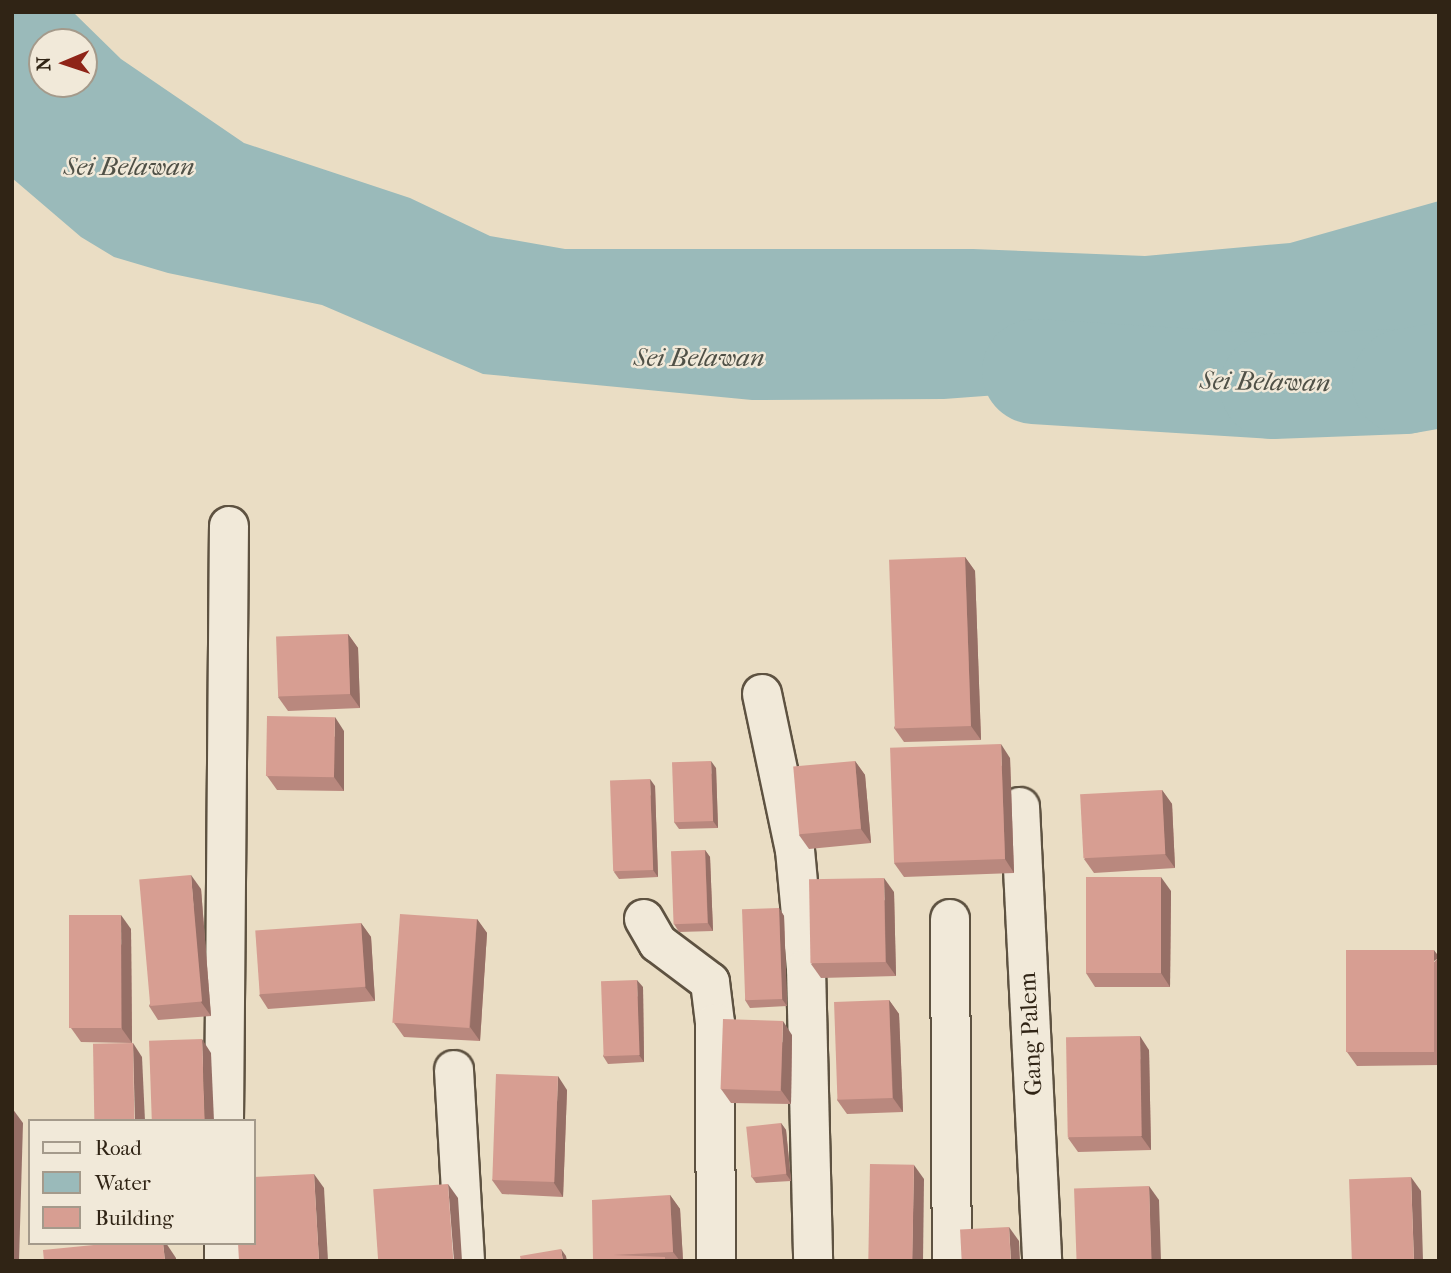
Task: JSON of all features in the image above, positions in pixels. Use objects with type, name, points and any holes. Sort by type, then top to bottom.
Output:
[{"type":"street","points":[[224,1119],[229,526]]},
{"type":"street","points":[[762,694],[794,849],[806,968],[813,1261]]},
{"type":"street","name":"Gang Palem","points":[[1020,807],[1042,1261]]},
{"type":"street","points":[[644,919],[658,943],[710,982],[715,1023],[716,1261]]},
{"type":"street","points":[[950,919],[952,1261]]},
{"type":"street","points":[[454,1070],[465,1261]]},
{"type":"water","name":"Sei Belawan","points":[[12,12],[73,12],[89,28],[28,28],[28,98],[98,98],[98,36],[121,59],[244,143],[410,198],[490,236],[565,249],[973,249],[1145,256],[1290,243],[1439,201],[1439,363],[944,399],[752,400],[483,374],[322,305],[168,273],[114,257],[81,237],[12,178]]},
{"type":"building","points":[[965,557],[971,726],[895,729],[889,560]]},
{"type":"building","points":[[348,634],[350,694],[278,696],[276,637]]},
{"type":"building","points":[[267,716],[335,717],[334,777],[266,776]]},
{"type":"building","points":[[1001,744],[1005,859],[894,863],[890,748]]},
{"type":"building","points":[[711,761],[713,821],[674,822],[672,762]]},
{"type":"building","points":[[855,761],[861,829],[799,834],[793,766]]},
{"type":"building","points":[[650,779],[653,870],[613,871],[610,780]]},
{"type":"building","points":[[1162,790],[1165,854],[1083,858],[1080,794]]},
{"type":"building","points":[[705,850],[708,923],[674,924],[671,851]]},
{"type":"building","points":[[191,875],[202,1002],[150,1006],[139,880]]},
{"type":"building","points":[[1086,877],[1161,877],[1161,973],[1086,973]]},
{"type":"building","points":[[884,878],[885,962],[810,963],[809,879]]},
{"type":"building","points":[[779,908],[782,999],[745,1000],[742,909]]},
{"type":"building","points":[[400,914],[477,919],[469,1028],[392,1023]]},
{"type":"building","points":[[69,915],[121,915],[121,1028],[69,1028]]},
{"type":"building","points":[[361,923],[365,987],[260,994],[255,930]]},
{"type":"building","points":[[1346,950],[1434,950],[1434,1052],[1346,1052]]},
{"type":"building","points":[[637,980],[640,1055],[604,1056],[601,981]]},
{"type":"building","points":[[889,1000],[892,1098],[837,1100],[834,1002]]},
{"type":"building","points":[[723,1019],[783,1021],[781,1091],[721,1089]]},
{"type":"building","points":[[1140,1036],[1142,1136],[1068,1137],[1066,1037]]},
{"type":"building","points":[[202,1039],[205,1119],[152,1119],[149,1041]]},
{"type":"building","points":[[133,1043],[134,1119],[94,1119],[93,1044]]},
{"type":"building","points":[[496,1074],[558,1076],[554,1182],[492,1180]]},
{"type":"building","points":[[781,1123],[786,1174],[752,1177],[746,1127]]},
{"type":"building","points":[[870,1164],[914,1165],[912,1261],[868,1261]]},
{"type":"building","points":[[314,1174],[319,1261],[239,1261],[238,1245],[256,1245],[256,1177]]},
{"type":"building","points":[[1411,1177],[1414,1261],[1352,1261],[1349,1179]]},
{"type":"building","points":[[448,1184],[453,1261],[378,1261],[373,1189]]},
{"type":"building","points":[[1149,1186],[1152,1261],[1077,1261],[1074,1189]]},
{"type":"building","points":[[670,1195],[673,1252],[613,1255],[665,1257],[665,1261],[593,1261],[592,1200]]},
{"type":"building","points":[[1009,1227],[1011,1261],[962,1261],[960,1230]]},
{"type":"building","points":[[94,1245],[163,1245],[165,1261],[44,1261],[43,1250]]},
{"type":"building","points":[[561,1249],[563,1261],[521,1261],[520,1256]]},
{"type":"waterway","name":"Sei Belawan","points":[[1034,371],[1272,386],[1404,381],[1439,375]]}]
